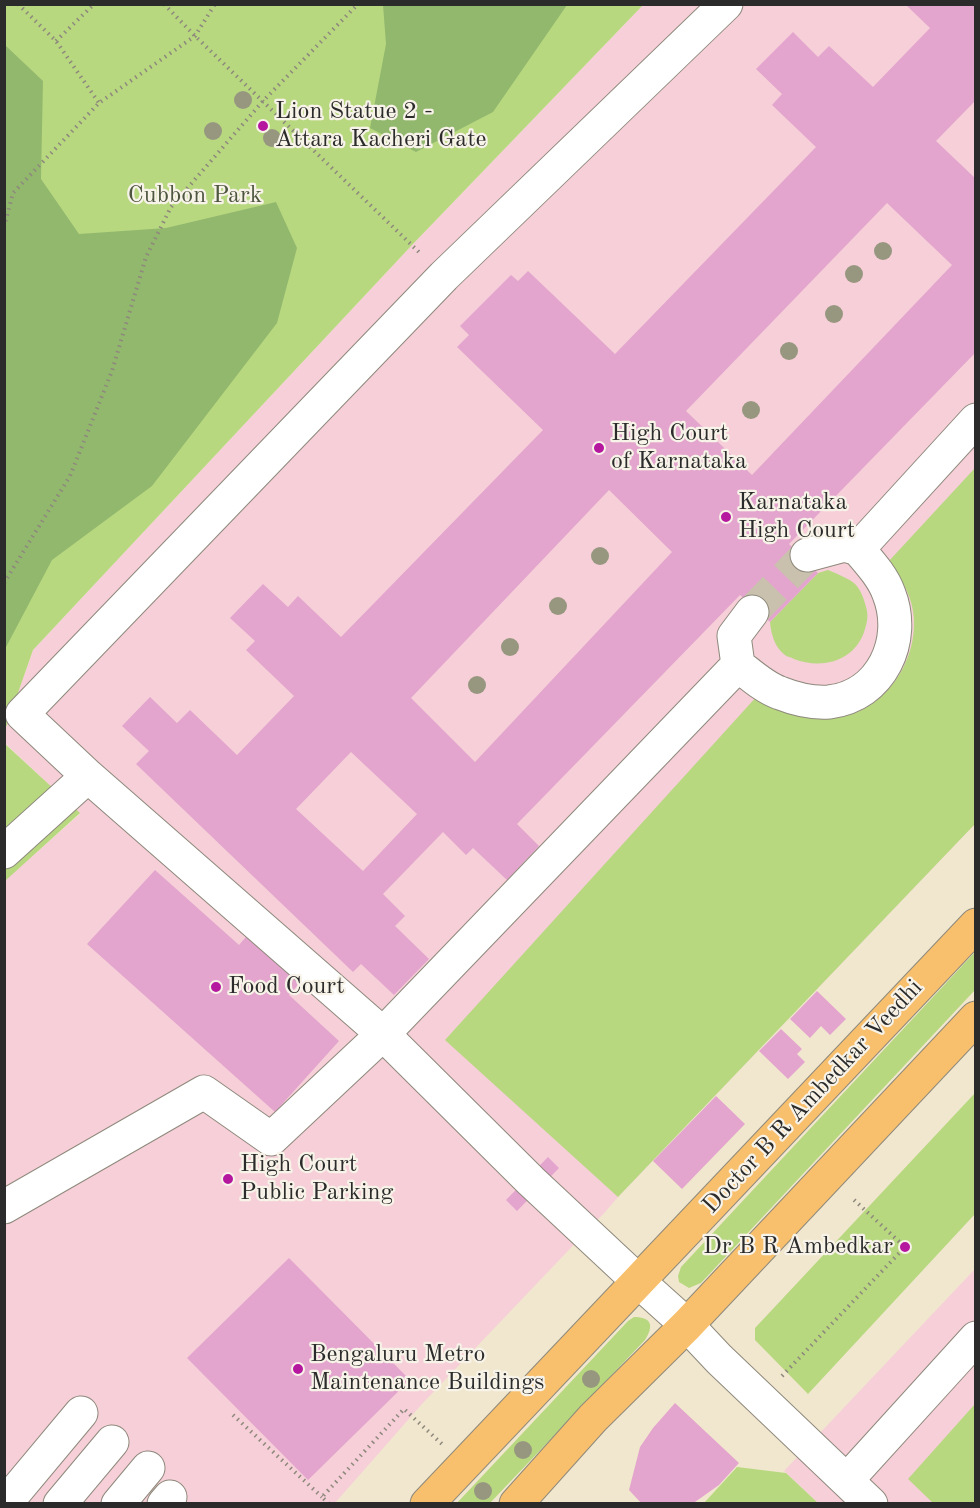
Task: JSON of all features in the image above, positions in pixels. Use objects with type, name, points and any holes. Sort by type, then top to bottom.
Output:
[{"type":"main road","name":"Doctor B R Ambedkar Veedhi","points":[[427,1503],[975,925]]},
{"type":"main road","points":[[516,1503],[593,1418],[687,1326],[975,1018]]},
{"type":"lane","points":[[726,4],[444,276],[22,714],[88,776],[383,1034],[531,1181],[687,1326],[871,1503]]},
{"type":"lane","points":[[858,549],[975,420]]},
{"type":"lane","points":[[752,612],[734,636],[738,665],[778,693],[817,702],[831,702],[860,692],[870,683],[889,659],[894,641],[893,607],[887,589],[858,549],[844,545],[807,555]]},
{"type":"lane","points":[[4,1208],[204,1092],[270,1139],[383,1034],[738,665]]},
{"type":"lane","points":[[4,852],[88,776]]},
{"type":"lane","points":[[847,1480],[975,1338]]},
{"type":"lane","points":[[5,1503],[81,1413]]},
{"type":"lane","points":[[60,1503],[112,1442]]},
{"type":"lane","points":[[118,1503],[148,1468]]},
{"type":"path","points":[[18,4],[56,40],[99,103]]},
{"type":"path","points":[[56,40],[94,4]]},
{"type":"path","points":[[164,4],[444,276]]},
{"type":"path","points":[[4,227],[13,193],[99,103],[195,36],[215,4]]},
{"type":"path","points":[[4,583],[70,476],[112,371],[146,257],[171,207],[263,101],[358,4]]},
{"type":"path","points":[[782,1376],[905,1247],[853,1198]]},
{"type":"path","points":[[322,1497],[404,1409],[464,1466]]},
{"type":"path","points":[[233,1415],[329,1503]]},
{"type":"shaded area","name":"High Court of Karnataka","points":[[643,5],[975,5],[975,824],[422,1404],[335,1503],[5,1503],[4,881],[80,814],[5,743],[5,730],[33,650],[412,245]]},
{"type":"shaded area","points":[[975,1269],[975,1503],[818,1503],[784,1471]]},
{"type":"green space","points":[[383,4],[567,5],[493,112],[416,152],[370,128],[386,44]]},
{"type":"green space","name":"Cubbon Park","points":[[4,5],[643,5],[412,245],[33,650],[5,730]]},
{"type":"green space","points":[[5,45],[43,81],[41,179],[79,234],[166,228],[276,202],[297,248],[277,323],[152,486],[52,560],[5,649]]},
{"type":"green space","points":[[975,468],[975,824],[618,1197],[445,1040],[758,695],[824,718],[844,716],[862,710],[892,685],[903,668],[914,631],[910,597],[888,562]]},
{"type":"green space","points":[[828,570],[854,583],[862,594],[867,611],[867,622],[861,640],[846,655],[826,663],[805,662],[787,656],[776,645],[770,622],[818,573]]},
{"type":"green space","points":[[4,743],[80,813],[5,881],[4,881]]},
{"type":"green space","points":[[975,952],[975,990],[701,1283],[689,1288],[679,1282],[681,1267]]},
{"type":"green space","points":[[975,1093],[975,1214],[808,1394],[755,1340],[755,1328]]},
{"type":"green space","points":[[634,1317],[640,1317],[650,1323],[650,1330],[645,1340],[490,1503],[456,1504],[628,1321]]},
{"type":"green space","points":[[975,1404],[975,1503],[933,1503],[908,1479]]},
{"type":"green space","points":[[737,1467],[786,1473],[818,1503],[704,1503]]},
{"type":"building","name":"Karnataka High Court","points":[[905,4],[976,4],[976,100],[936,141],[976,179],[976,352],[789,544],[818,573],[770,622],[740,595],[517,824],[539,846],[507,880],[473,848],[466,855],[443,832],[383,894],[405,916],[395,926],[429,959],[394,995],[361,964],[353,972],[136,764],[149,751],[122,726],[150,697],[177,723],[190,710],[237,755],[294,696],[246,650],[255,641],[230,618],[263,584],[288,607],[298,596],[341,637],[543,430],[457,347],[469,335],[460,326],[511,275],[518,281],[528,271],[615,354],[816,147],[772,105],[782,94],[756,69],[793,32],[818,57],[829,46],[873,87],[930,28]],"holes":[[[887,203],[952,265],[752,475],[686,411]],[[609,490],[672,552],[475,762],[411,698]],[[351,752],[417,814],[363,871],[296,809]]]},
{"type":"building","name":"Food Court","points":[[155,870],[239,945],[251,931],[304,978],[289,995],[339,1041],[275,1112],[87,944]]},
{"type":"building","points":[[817,991],[846,1019],[830,1035],[821,1026],[810,1038],[790,1019]]},
{"type":"building","points":[[781,1029],[802,1049],[797,1054],[805,1062],[788,1079],[759,1051]]},
{"type":"building","points":[[716,1096],[745,1124],[682,1189],[653,1161]]},
{"type":"building","points":[[548,1157],[559,1168],[517,1211],[506,1200]]},
{"type":"building","name":"Bengaluru Metro Maintenance Buildings","points":[[289,1258],[410,1380],[308,1480],[187,1358]]},
{"type":"building","points":[[675,1403],[739,1463],[719,1485],[695,1502],[642,1504],[629,1490],[640,1447]]},
{"type":"tunnel","points":[[752,612],[807,555]]},
{"type":"place","name":"Lion Statue 2 - Attara Kacheri Gate","points":[[263,126]]},
{"type":"place","name":"High Court of Karnataka","points":[[599,448]]},
{"type":"place","name":"Karnataka High Court","points":[[726,517]]},
{"type":"place","name":"Food Court","points":[[216,987]]},
{"type":"place","name":"High Court Public Parking","points":[[228,1179]]},
{"type":"place","name":"Dr B R Ambedkar","points":[[905,1247]]},
{"type":"place","name":"Bengaluru Metro Maintenance Buildings","points":[[298,1369]]}]
